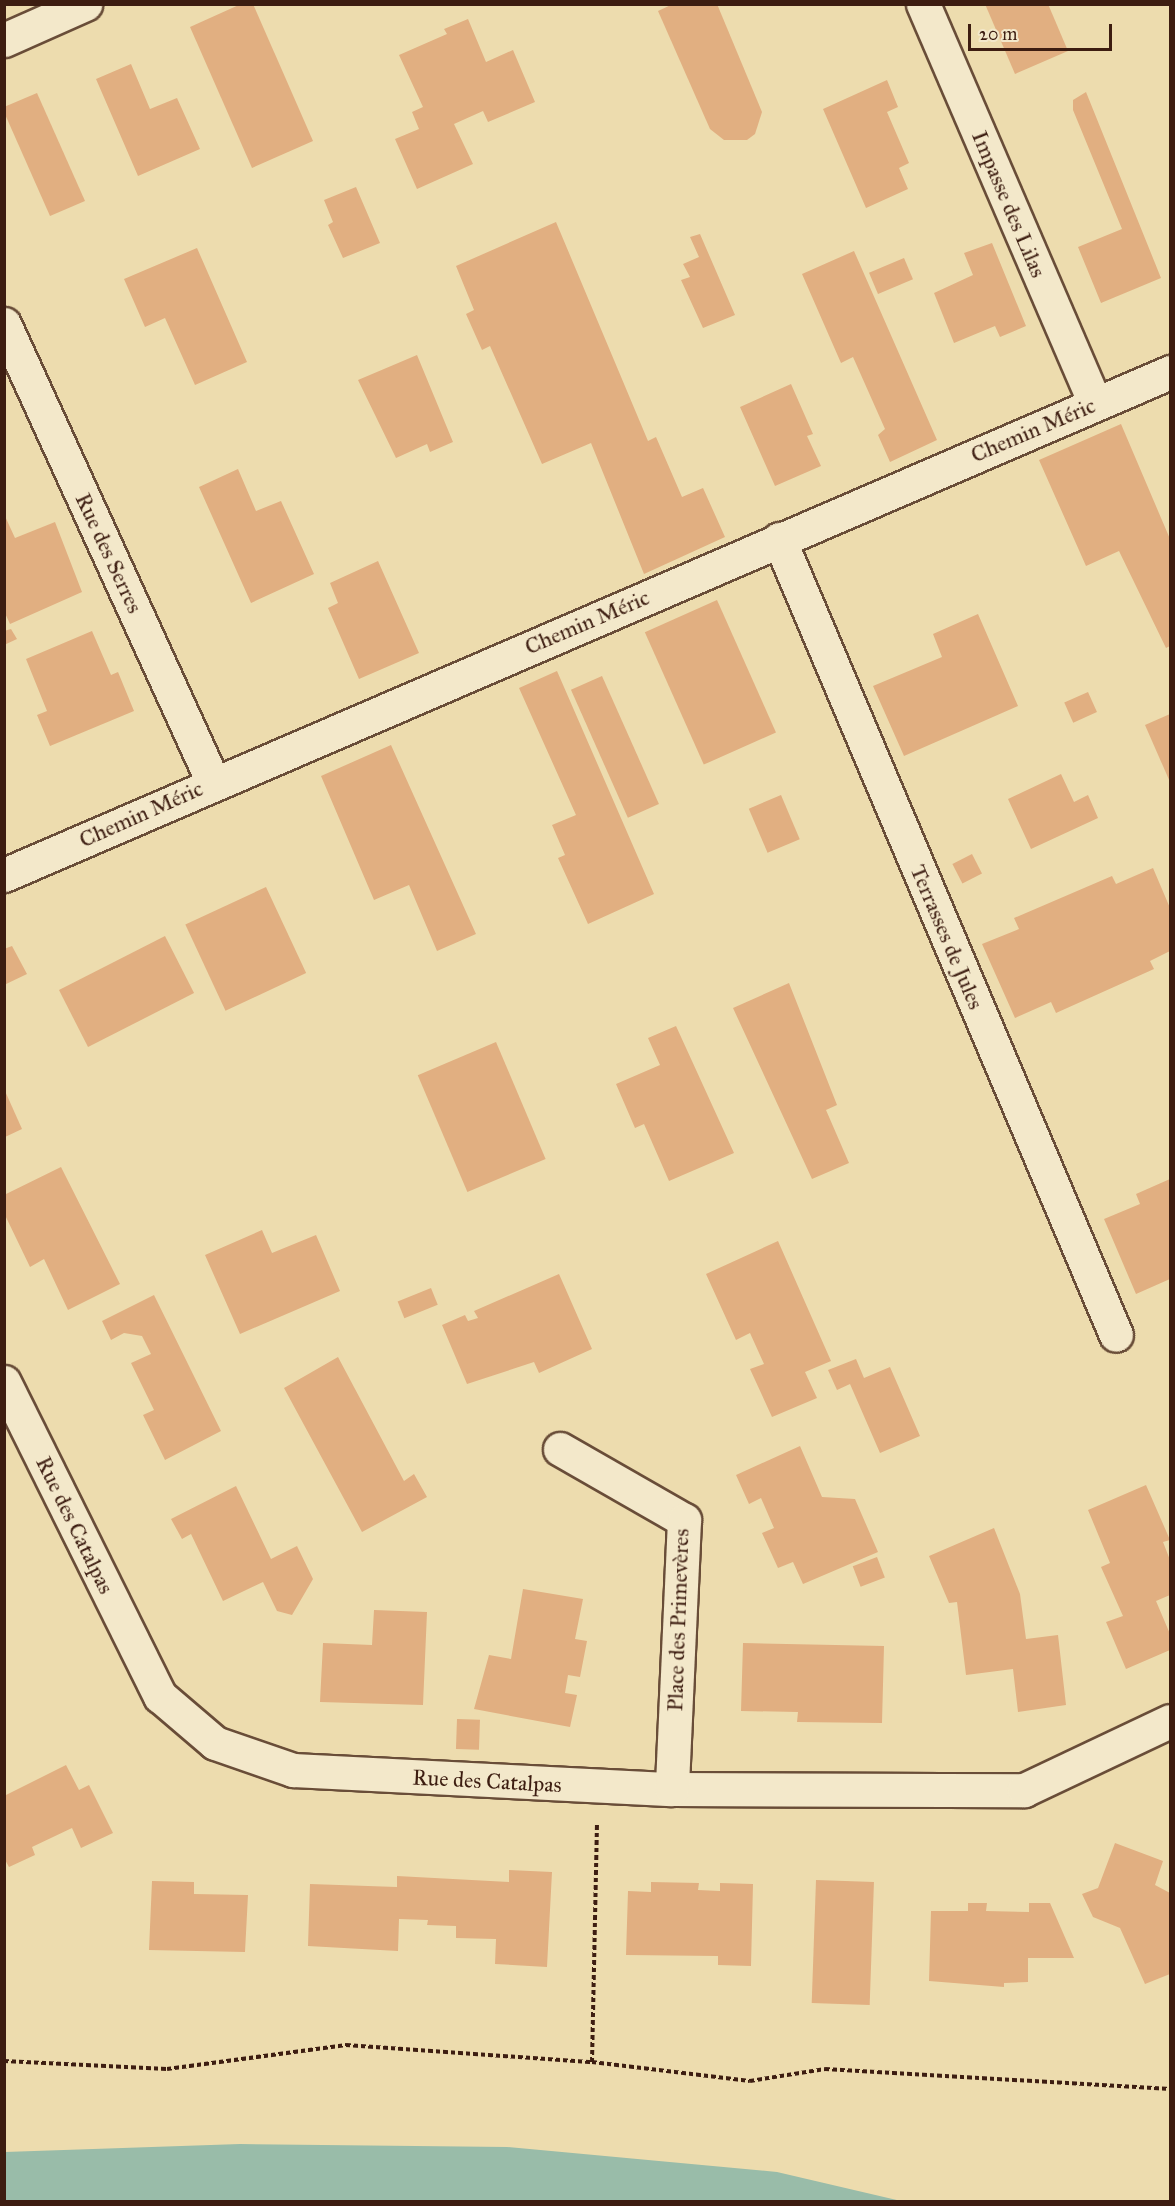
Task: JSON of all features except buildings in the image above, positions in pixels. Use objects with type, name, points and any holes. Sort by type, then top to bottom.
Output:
[{"type":"street","points":[[4,40],[85,4]]},
{"type":"street","name":"Impasse des Lilas","points":[[923,4],[1095,403]]},
{"type":"street","name":"Rue des Serres","points":[[4,324],[213,782]]},
{"type":"street","name":"Chemin Méric","points":[[4,875],[213,782],[1170,372]]},
{"type":"street","name":"Terrasses de Jules","points":[[778,539],[1116,1335]]},
{"type":"street","name":"Rue des Catalpas","points":[[4,1382],[160,1696],[215,1743],[293,1770],[672,1789],[1024,1790],[1170,1721]]},
{"type":"street","name":"Place des Primevères","points":[[560,1449],[684,1520],[672,1789]]},
{"type":"path","points":[[592,2062],[598,1786]]},
{"type":"path","points":[[4,2061],[167,2069],[346,2045],[592,2062],[750,2081],[825,2069],[1170,2089]]},
{"type":"shaded area","points":[[240,2144],[507,2147],[777,2172],[901,2201],[5,2201],[5,2152]]}]
